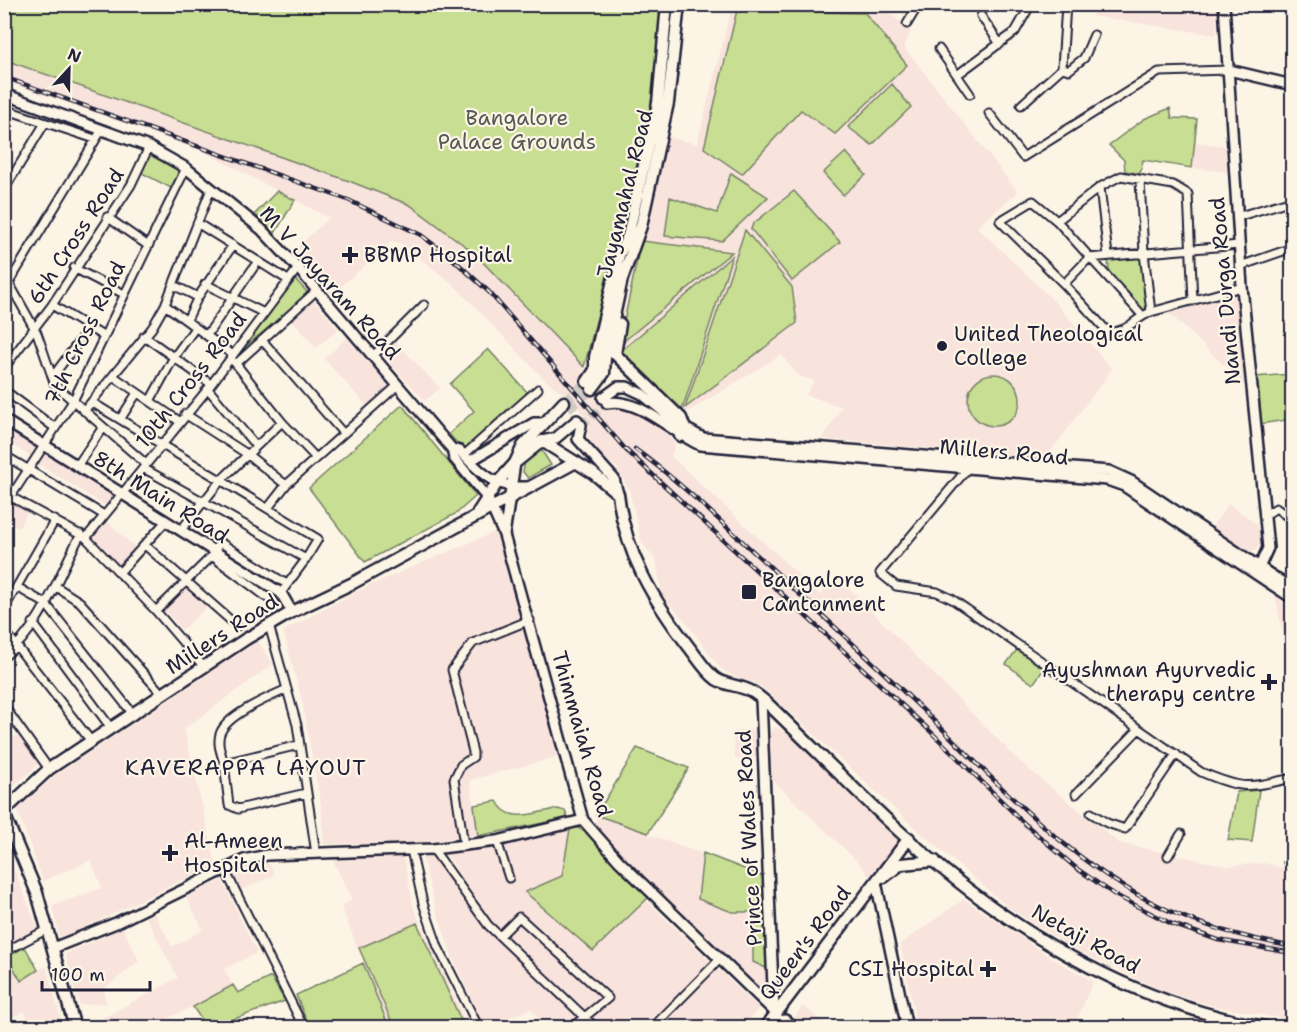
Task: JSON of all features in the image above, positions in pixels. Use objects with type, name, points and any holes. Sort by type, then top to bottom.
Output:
[{"type":"main road","name":"Jayamahal Road","points":[[667,4],[658,103],[628,236],[619,255],[590,385],[604,374],[604,358],[627,259],[637,238],[668,103],[679,4]]},
{"type":"main road","points":[[637,238],[615,354],[681,418],[682,432]]},
{"type":"main road","name":"Millers Road","points":[[4,813],[49,769],[269,625],[477,515],[490,503],[497,483],[515,463],[522,447],[542,423],[566,405],[546,429],[542,441]]},
{"type":"main road","points":[[515,463],[542,441],[576,462],[618,495]]},
{"type":"main road","points":[[490,503],[528,487],[576,462]]},
{"type":"main road","name":"Netaji Road","points":[[618,495],[621,521],[630,549],[650,591],[678,632],[716,679],[731,686],[748,689],[761,699],[909,838],[987,904],[1083,964],[1166,1002],[1269,1028]]},
{"type":"main road","points":[[4,813],[34,885],[75,1028]]},
{"type":"main road","name":"Queen's Road","points":[[772,1018],[909,838]]},
{"type":"main road","name":"Queen's Road","points":[[876,882],[901,864],[935,861]]},
{"type":"street","points":[[907,24],[919,4]]},
{"type":"street","points":[[957,75],[1015,32],[1030,4]]},
{"type":"street","points":[[1021,105],[1062,68],[1066,4]]},
{"type":"street","name":"Nandi Durga Road","points":[[1224,4],[1240,266],[1268,548],[1259,570]]},
{"type":"street","points":[[981,16],[1000,44]]},
{"type":"street","points":[[1062,68],[1069,70],[1084,58],[1094,35]]},
{"type":"street","points":[[939,49],[970,94]]},
{"type":"street","points":[[989,113],[1023,157],[1159,72],[1229,70],[1293,85]]},
{"type":"street","points":[[4,94],[97,129]]},
{"type":"street","points":[[4,100],[82,128],[97,129]]},
{"type":"street","points":[[4,121],[7,110],[95,139]]},
{"type":"street","points":[[4,190],[45,123]]},
{"type":"street","points":[[4,291],[7,281],[95,139],[97,129]]},
{"type":"street","name":"M V Jayaram Road","points":[[97,129],[149,147],[186,168],[261,229],[298,268],[452,449],[512,492]]},
{"type":"street","name":"6th Cross Road","points":[[4,368],[52,305],[107,217],[131,185],[149,147]]},
{"type":"street","name":"7th Cross Road","points":[[4,507],[8,495],[29,470],[73,401],[186,168]]},
{"type":"street","points":[[1057,221],[1100,187],[1121,176],[1173,185],[1188,194],[1193,301]]},
{"type":"street","points":[[1140,181],[1144,253],[1151,312]]},
{"type":"street","points":[[1100,187],[1108,256]]},
{"type":"street","points":[[84,411],[93,403],[152,328],[165,305],[211,189]]},
{"type":"street","points":[[1237,218],[1293,200]]},
{"type":"street","points":[[1142,315],[1057,221],[1033,201],[1000,221],[1064,284],[1108,333],[1121,333],[1142,315],[1242,287]]},
{"type":"street","points":[[107,217],[147,245]]},
{"type":"street","points":[[197,223],[288,280]]},
{"type":"street","points":[[187,320],[198,297],[233,245]]},
{"type":"street","points":[[1064,284],[1089,258],[1239,245]]},
{"type":"street","points":[[1240,266],[1293,248]]},
{"type":"street","points":[[207,335],[258,261]]},
{"type":"street","points":[[74,268],[124,294]]},
{"type":"street","name":"10th Cross Road","points":[[4,657],[18,646],[46,604],[83,536],[123,494],[161,443],[233,359],[298,268]]},
{"type":"street","points":[[7,281],[34,329],[55,385],[145,466],[306,559]]},
{"type":"street","points":[[206,284],[264,313]]},
{"type":"street","points":[[173,285],[198,297]]},
{"type":"street","points":[[233,359],[262,340],[317,290]]},
{"type":"street","points":[[374,356],[424,304]]},
{"type":"street","points":[[52,305],[103,336]]},
{"type":"street","points":[[165,305],[207,335],[233,359],[282,422],[315,457]]},
{"type":"street","points":[[53,376],[89,328]]},
{"type":"street","points":[[150,402],[174,357],[195,328]]},
{"type":"street","points":[[144,336],[174,357],[209,387],[255,445]]},
{"type":"street","points":[[262,340],[343,433]]},
{"type":"street","points":[[113,376],[179,421]]},
{"type":"street","points":[[268,508],[285,485],[398,385]]},
{"type":"street","points":[[618,387],[627,387],[656,404],[682,432],[628,403],[605,400],[618,387]]},
{"type":"street","points":[[467,458],[538,388]]},
{"type":"street","points":[[4,390],[55,428]]},
{"type":"street","points":[[121,418],[138,393]]},
{"type":"street","points":[[93,403],[318,539],[281,593]]},
{"type":"street","points":[[185,414],[247,454],[285,485]]},
{"type":"street","name":"8th Main Road","points":[[4,420],[281,593],[292,612]]},
{"type":"street","points":[[181,530],[221,480],[255,445],[282,422]]},
{"type":"street","points":[[542,441],[556,438],[579,422],[578,439],[614,478],[618,495]]},
{"type":"street","points":[[467,458],[534,423],[542,423]]},
{"type":"street","points":[[77,466],[103,427]]},
{"type":"street","name":"Millers Road","points":[[682,432],[700,445],[968,468],[1018,468]]},
{"type":"street","name":"Millers Road","points":[[682,432],[703,438],[1018,468],[1107,480],[1124,486],[1293,589]]},
{"type":"street","name":"M V Jayaram Road","points":[[452,449],[454,458],[490,503]]},
{"type":"street","points":[[4,455],[104,515]]},
{"type":"street","name":"Thimmaiah Road","points":[[504,535],[515,463]]},
{"type":"street","points":[[968,468],[880,573],[896,586],[937,592],[952,599],[1200,772],[1226,783],[1249,788],[1293,778]]},
{"type":"street","points":[[8,495],[83,536],[156,611],[204,667]]},
{"type":"street","name":"Thimmaiah Road","points":[[490,503],[504,535],[530,620],[584,820],[619,861],[720,959],[772,1018],[785,1020],[794,1028]]},
{"type":"street","points":[[1264,516],[1276,508],[1293,520]]},
{"type":"street","points":[[4,609],[55,519]]},
{"type":"street","points":[[119,573],[166,521]]},
{"type":"street","points":[[156,611],[214,553],[221,543],[285,582]]},
{"type":"street","points":[[145,545],[237,626]]},
{"type":"street","points":[[214,553],[269,598]]},
{"type":"street","name":"Millers Road","points":[[1259,570],[1293,598]]},
{"type":"street","points":[[55,586],[80,603],[163,695]]},
{"type":"street","points":[[16,587],[46,604],[133,714]]},
{"type":"street","points":[[464,845],[454,778],[461,765],[473,757],[473,752],[452,670],[473,643],[530,620]]},
{"type":"street","points":[[33,623],[111,728]]},
{"type":"street","points":[[269,625],[297,725],[316,854]]},
{"type":"street","points":[[4,630],[91,741]]},
{"type":"street","points":[[287,688],[229,721],[220,732],[218,743],[224,762],[231,808],[306,793]]},
{"type":"street","name":"Prince of Wales Road","points":[[761,699],[772,1018]]},
{"type":"street","points":[[4,706],[49,769]]},
{"type":"street","points":[[1077,795],[1139,729]]},
{"type":"street","points":[[224,762],[299,745]]},
{"type":"street","points":[[1091,813],[1125,829],[1176,754]]},
{"type":"street","points":[[53,948],[116,923],[244,860],[267,855],[434,849],[497,842],[584,820]]},
{"type":"street","points":[[1168,856],[1180,834]]},
{"type":"street","points":[[497,842],[509,878]]},
{"type":"street","points":[[1293,846],[1288,862],[1293,863]]},
{"type":"street","points":[[434,849],[488,925],[596,1028]]},
{"type":"street","points":[[411,850],[423,903],[438,947],[479,1028]]},
{"type":"street","points":[[224,868],[304,1028]]},
{"type":"street","points":[[876,882],[907,1028]]},
{"type":"street","points":[[500,936],[519,917],[608,998],[583,1015],[571,1028]]},
{"type":"street","points":[[4,951],[48,929]]},
{"type":"street","points":[[652,1028],[720,959]]},
{"type":"street","points":[[4,1009],[7,1015],[4,1016]]},
{"type":"street","points":[[1208,1028],[1212,1015]]},
{"type":"shaded area","points":[[880,4],[911,32],[904,47],[1018,192],[977,227],[1053,300],[1112,369],[1046,458],[822,439],[842,407],[806,395],[814,381],[799,376],[781,355],[684,414],[621,355],[617,345],[643,228],[668,137],[697,144],[732,5]]},
{"type":"shaded area","points":[[1094,4],[1217,5],[1216,35],[1092,16]]},
{"type":"shaded area","points":[[4,60],[349,181],[410,205],[473,252],[584,367],[582,377],[609,408],[621,406],[667,431],[675,446],[671,456],[820,595],[835,577],[851,590],[1020,762],[1119,843],[1227,866],[1264,863],[1292,871],[1292,1020],[1214,1006],[1165,992],[1072,948],[1008,907],[915,828],[768,692],[757,684],[735,677],[720,668],[686,622],[662,596],[656,560],[642,543],[629,490],[617,468],[593,449],[586,430],[590,421],[565,395],[543,378],[453,284],[402,244],[392,241],[332,295],[294,250],[329,218],[202,151],[5,81]]},
{"type":"shaded area","points":[[1195,142],[1225,146],[1227,172],[1192,168]]},
{"type":"shaded area","points":[[1236,293],[1245,385],[1169,313]]},
{"type":"shaded area","points":[[313,299],[338,329],[316,348],[291,319]]},
{"type":"shaded area","points":[[347,338],[392,389],[370,409],[324,359]]},
{"type":"shaded area","points":[[394,340],[440,388],[425,401],[380,353]]},
{"type":"shaded area","points":[[4,428],[39,450],[33,458],[5,440]]},
{"type":"shaded area","points":[[41,452],[118,497],[109,508],[35,462]]},
{"type":"shaded area","points":[[13,502],[29,509],[19,528],[5,519]]},
{"type":"shaded area","points":[[1228,504],[1257,524],[1261,545],[1251,553],[1212,527]]},
{"type":"shaded area","points":[[105,520],[137,549],[121,567],[91,536]]},
{"type":"shaded area","points":[[495,532],[530,638],[557,757],[470,780],[478,836],[413,843],[324,844],[321,805],[302,701],[283,631],[370,585]]},
{"type":"shaded area","points":[[187,584],[210,604],[182,630],[162,607]]},
{"type":"shaded area","points":[[1275,595],[1292,609],[1292,681],[1291,674]]},
{"type":"shaded area","points":[[258,641],[273,664],[184,729],[216,864],[60,939],[52,906],[102,888],[91,860],[43,881],[17,809],[57,774]]},
{"type":"shaded area","points":[[775,727],[785,732],[836,774],[901,839],[872,880],[859,863],[769,777],[769,738]]},
{"type":"shaded area","points":[[755,730],[757,757],[735,759],[733,732]]},
{"type":"shaded area","points":[[21,733],[42,761],[4,795],[4,744]]},
{"type":"shaded area","points":[[596,815],[765,877],[771,985],[760,989],[622,857],[601,832],[596,823]]},
{"type":"shaded area","points":[[570,829],[562,876],[525,892],[593,951],[646,900],[759,1008],[743,1027],[599,1027],[493,923],[446,854],[501,847]]},
{"type":"shaded area","points":[[4,844],[38,929],[5,948],[4,948]]},
{"type":"shaded area","points":[[432,854],[482,923],[589,1027],[545,1027],[531,1009],[484,1027],[452,956],[434,903],[422,855]]},
{"type":"shaded area","points":[[403,855],[414,909],[468,1027],[389,1027],[341,906],[352,900],[332,858]]},
{"type":"shaded area","points":[[267,861],[275,875],[239,891],[230,873],[255,862]]},
{"type":"shaded area","points":[[222,880],[257,953],[224,969],[233,985],[194,1009],[189,1008],[150,1027],[86,1027],[178,978],[146,917],[154,913],[172,946],[178,944],[203,930],[186,897]]},
{"type":"shaded area","name":"CSI Hospital","points":[[964,899],[1050,957],[1093,981],[1074,1027],[917,1027],[900,944]]},
{"type":"shaded area","points":[[123,928],[139,961],[104,989],[106,1003],[79,1005],[65,954]]},
{"type":"shaded area","points":[[25,947],[38,970],[46,966],[63,1027],[33,1027],[24,1011],[12,1017],[5,1002],[5,959]]},
{"type":"shaded area","points":[[803,1006],[830,1026],[832,1023],[837,1027],[801,1027],[792,1021]]},
{"type":"green space","name":"Bangalore Palace Grounds","points":[[4,5],[663,5],[649,120],[584,367],[473,252],[410,205],[349,181],[5,60]]},
{"type":"green space","points":[[737,10],[865,13],[907,65],[835,134],[801,110],[742,174],[704,148]]},
{"type":"green space","points":[[892,84],[911,107],[872,145],[848,127]]},
{"type":"green space","points":[[1170,108],[1172,118],[1197,119],[1192,168],[1143,160],[1140,174],[1125,171],[1124,160],[1109,145],[1144,119]]},
{"type":"green space","points":[[846,152],[866,175],[843,195],[823,173]]},
{"type":"green space","points":[[150,153],[181,169],[171,188],[140,172]]},
{"type":"green space","points":[[731,173],[768,197],[722,241],[665,236],[670,197],[717,213]]},
{"type":"green space","points":[[277,191],[295,200],[275,233],[255,214]]},
{"type":"green space","points":[[794,191],[840,242],[792,281],[751,229],[753,224]]},
{"type":"green space","points":[[745,230],[792,287],[797,323],[685,408]]},
{"type":"green space","points":[[641,241],[732,252],[619,345]]},
{"type":"green space","points":[[732,256],[682,410],[621,351]]},
{"type":"green space","points":[[1142,256],[1148,310],[1143,310],[1109,273],[1108,259]]},
{"type":"green space","points":[[294,278],[309,294],[240,351]]},
{"type":"green space","points":[[488,349],[528,393],[465,452],[449,434],[474,411],[450,384]]},
{"type":"green space","points":[[994,374],[1008,378],[1016,386],[1020,400],[1016,414],[1008,422],[994,426],[980,422],[972,414],[968,400],[972,386],[980,378]]},
{"type":"green space","points":[[1291,374],[1292,419],[1260,424],[1255,377]]},
{"type":"green space","points":[[402,405],[476,496],[457,513],[365,562],[309,488]]},
{"type":"green space","points":[[540,448],[551,465],[528,478],[523,472],[525,461]]},
{"type":"green space","points":[[1019,647],[1046,666],[1033,684],[1006,664]]},
{"type":"green space","points":[[637,748],[689,768],[648,833],[596,815]]},
{"type":"green space","points":[[1259,790],[1252,842],[1228,840],[1237,792]]},
{"type":"green space","points":[[497,801],[502,809],[516,815],[558,809],[565,811],[568,818],[478,836],[474,805]]},
{"type":"green space","points":[[577,827],[588,834],[649,897],[593,951],[525,892],[562,876],[570,829]]},
{"type":"green space","points":[[703,853],[765,877],[770,970],[753,962],[753,912],[732,912],[698,899]]},
{"type":"green space","points":[[417,923],[464,1027],[394,1027],[359,948]]},
{"type":"green space","points":[[25,947],[38,970],[21,981],[7,957]]},
{"type":"green space","points":[[363,963],[389,1027],[309,1027],[296,995]]},
{"type":"green space","points":[[271,977],[285,1001],[211,1027],[206,1027],[193,1007],[233,985],[238,993]]},
{"type":"tunnel","points":[[565,402],[587,382]]},
{"type":"tunnel","points":[[568,408],[592,389]]},
{"type":"tunnel","points":[[581,425],[607,403]]},
{"type":"railway","points":[[4,77],[348,200],[421,235],[455,261],[489,292],[626,450],[928,729],[1025,824],[1076,868],[1115,895],[1172,924],[1218,940],[1292,953]]},
{"type":"railway","points":[[635,449],[670,476],[719,520],[926,713],[1013,799],[1075,852],[1142,897],[1179,915],[1231,933],[1284,945]]},
{"type":"place","name":"BBMP Hospital","points":[[350,255]]},
{"type":"place","name":"United Theological College","points":[[942,346]]},
{"type":"place","name":"Bangalore Cantonment","points":[[749,592]]},
{"type":"place","name":"Ayushman Ayurvedic therapy centre","points":[[1269,682]]},
{"type":"place","name":"Al-Ameen Hospital","points":[[170,853]]},
{"type":"place","name":"CSI Hospital","points":[[988,969]]},
{"type":"district","name":"KAVERAPPA LAYOUT","points":[[246,767]]}]
